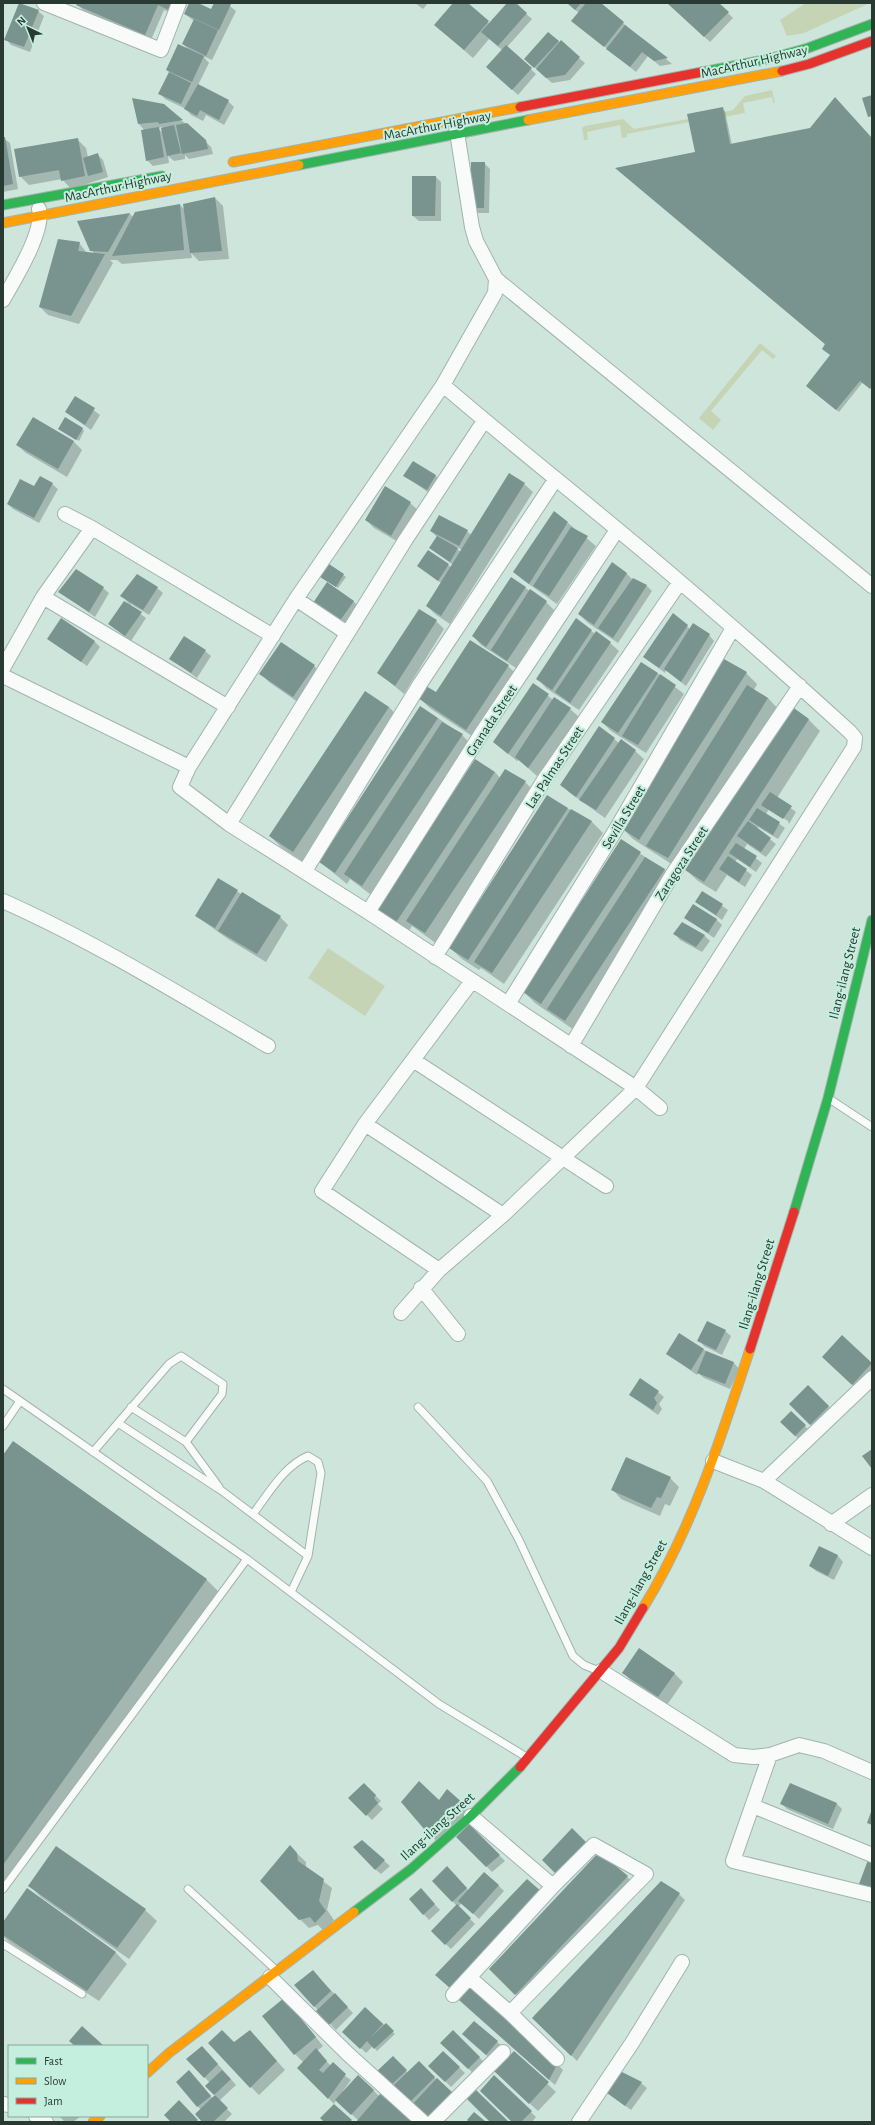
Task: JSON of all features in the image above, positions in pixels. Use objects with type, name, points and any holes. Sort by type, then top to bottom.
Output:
[{"type":"main road","name":"MacArthur Highway","points":[[3,223],[41,217],[456,127],[627,85],[768,59],[808,48],[872,24]]},
{"type":"main road","name":"MacArthur Highway","points":[[223,164],[456,127],[772,73],[809,64],[872,41]]},
{"type":"main road","name":"MacArthur Highway","points":[[3,205],[173,174]]},
{"type":"main road","name":"Ilang-ilang Street","points":[[148,2072],[169,2053],[411,1869],[471,1816],[528,1759],[601,1672],[619,1648],[660,1581],[714,1461],[768,1296],[828,1098],[872,920]]},
{"type":"street","points":[[44,3],[161,50],[179,3]]},
{"type":"street","points":[[456,127],[472,227],[476,242],[496,279],[872,586]]},
{"type":"street","points":[[3,300],[28,255],[41,217],[36,198]]},
{"type":"street","points":[[496,279],[495,292],[443,385],[296,599],[189,767],[180,787],[228,824],[305,871],[472,982],[636,1088],[660,1108]]},
{"type":"street","points":[[401,1313],[421,1288],[439,1270],[503,1215],[636,1088],[854,747],[855,738],[800,686],[734,628],[484,421],[443,385]]},
{"type":"street","points":[[228,824],[347,634],[484,421]]},
{"type":"street","points":[[305,871],[420,684],[555,480]]},
{"type":"street","points":[[65,514],[92,528],[273,636]]},
{"type":"street","points":[[3,668],[43,597],[92,528]]},
{"type":"street","name":"Granada Street","points":[[368,912],[482,734],[617,530]]},
{"type":"street","name":"Las Palmas Street","points":[[435,957],[544,780],[680,582]]},
{"type":"street","points":[[43,597],[228,707]]},
{"type":"street","points":[[296,599],[347,634]]},
{"type":"street","name":"Sevilla Street","points":[[508,1004],[615,831],[734,628]]},
{"type":"street","points":[[3,676],[189,767]]},
{"type":"street","name":"Zaragoza Street","points":[[571,1046],[672,875],[800,686]]},
{"type":"street","points":[[3,901],[64,930],[160,981],[268,1046]]},
{"type":"street","points":[[439,1270],[322,1191],[365,1124],[472,982]]},
{"type":"street","points":[[413,1060],[606,1186]]},
{"type":"street","points":[[365,1124],[503,1215]]},
{"type":"street","points":[[421,1288],[458,1334]]},
{"type":"street","points":[[764,1481],[872,1378]]},
{"type":"street","points":[[714,1461],[764,1481],[831,1524],[872,1548]]},
{"type":"street","points":[[831,1524],[872,1495]]},
{"type":"street","points":[[601,1672],[734,1755],[753,1757],[770,1755],[798,1745],[824,1751],[872,1772]]},
{"type":"street","points":[[770,1755],[754,1806],[733,1861],[872,1895]]},
{"type":"street","points":[[754,1806],[872,1854]]},
{"type":"street","points":[[471,1816],[553,1886]]},
{"type":"street","points":[[453,1995],[553,1886],[594,1845],[646,1874],[510,2013]]},
{"type":"street","points":[[580,2122],[632,2043],[682,1962]]},
{"type":"street","points":[[274,1974],[348,2054],[423,2122]]},
{"type":"street","points":[[470,1978],[510,2013],[557,2059]]},
{"type":"street","points":[[433,2122],[503,2052]]},
{"type":"lane","points":[[828,1098],[872,1127]]},
{"type":"lane","points":[[93,1452],[169,1364],[181,1356],[223,1384],[222,1394],[186,1442]]},
{"type":"lane","points":[[3,1389],[247,1559],[439,1704],[528,1759]]},
{"type":"lane","points":[[3,1426],[20,1401]]},
{"type":"lane","points":[[132,1407],[186,1442],[222,1491]]},
{"type":"lane","points":[[418,1407],[487,1481],[519,1540],[573,1656],[584,1665],[601,1672]]},
{"type":"lane","points":[[118,1423],[222,1491],[308,1556]]},
{"type":"lane","points":[[253,1514],[284,1473],[297,1461],[308,1456],[318,1462],[321,1473],[308,1556],[290,1592]]},
{"type":"lane","points":[[3,1889],[247,1559]]},
{"type":"lane","points":[[188,1889],[274,1974]]},
{"type":"lane","points":[[3,1944],[82,1994]]},
{"type":"green space","points":[[806,3],[870,3],[804,33],[787,36],[780,20]]},
{"type":"green space","points":[[772,90],[775,103],[773,103],[772,97],[743,103],[745,113],[724,117],[724,112],[733,110],[745,96]]},
{"type":"green space","points":[[623,119],[634,129],[688,119],[689,122],[627,134],[627,137],[622,138],[620,125],[587,132],[588,140],[584,140],[582,128],[585,126]]},
{"type":"green space","points":[[760,343],[776,356],[773,359],[762,350],[711,411],[721,420],[713,430],[699,418]]},
{"type":"green space","points":[[328,948],[385,986],[365,1016],[308,978]]},
{"type":"building","points":[[19,3],[39,10],[24,47],[4,40]]},
{"type":"building","points":[[77,3],[173,3],[169,10],[158,5],[145,35],[76,5]]},
{"type":"building","points":[[189,3],[198,3],[211,9],[214,3],[231,4],[219,30],[184,14]]},
{"type":"building","points":[[453,3],[468,3],[489,21],[464,50],[434,25]]},
{"type":"building","points":[[507,3],[516,3],[527,13],[498,46],[481,32]]},
{"type":"building","points":[[567,3],[581,3],[575,10]]},
{"type":"building","points":[[586,3],[601,3],[624,22],[604,47],[571,21]]},
{"type":"building","points":[[667,3],[719,3],[729,12],[704,37]]},
{"type":"building","points":[[194,19],[218,30],[206,56],[182,44]]},
{"type":"building","points":[[625,25],[668,58],[654,61],[642,52],[630,67],[606,49]]},
{"type":"building","points":[[548,32],[559,41],[534,68],[524,59]]},
{"type":"building","points":[[561,40],[580,57],[565,75],[546,78],[536,69]]},
{"type":"building","points":[[178,44],[204,56],[192,82],[166,70]]},
{"type":"building","points":[[506,45],[532,68],[512,90],[486,67]]},
{"type":"building","points":[[169,72],[191,83],[181,104],[158,94]]},
{"type":"building","points":[[198,84],[229,100],[219,120],[200,110],[197,116],[184,109]]},
{"type":"building","points":[[872,95],[872,116],[868,117],[862,98]]},
{"type":"building","points":[[835,97],[872,138],[872,387],[870,389],[860,381],[836,410],[806,386],[830,355],[822,349],[825,344],[615,168],[695,152],[687,114],[723,107],[730,144],[810,128]]},
{"type":"building","points":[[132,98],[164,104],[183,120],[159,124],[158,122],[138,124]]},
{"type":"building","points":[[187,123],[206,140],[208,149],[182,154],[176,125]]},
{"type":"building","points":[[174,125],[181,153],[167,156],[161,128]]},
{"type":"building","points":[[159,127],[164,157],[146,161],[141,130]]},
{"type":"building","points":[[3,137],[5,137],[13,184],[3,186]]},
{"type":"building","points":[[78,138],[85,176],[61,181],[59,170],[19,177],[14,149]]},
{"type":"building","points":[[98,153],[103,172],[88,176],[83,158]]},
{"type":"building","points":[[471,162],[485,162],[484,208],[471,208]]},
{"type":"building","points":[[412,176],[436,176],[435,216],[412,216]]},
{"type":"building","points":[[215,197],[222,251],[190,253],[183,204]]},
{"type":"building","points":[[180,204],[184,250],[112,256],[135,212]]},
{"type":"building","points":[[130,213],[108,252],[90,251],[77,221]]},
{"type":"building","points":[[58,239],[80,242],[78,251],[105,254],[71,316],[39,307]]},
{"type":"building","points":[[75,396],[95,408],[85,425],[65,412]]},
{"type":"building","points":[[33,417],[74,441],[58,469],[16,445]]},
{"type":"building","points":[[65,417],[83,428],[76,440],[58,429]]},
{"type":"building","points":[[413,461],[436,475],[427,490],[403,476]]},
{"type":"building","points":[[509,473],[525,483],[441,616],[426,606]]},
{"type":"building","points":[[40,476],[53,483],[34,518],[7,504],[20,479],[34,486]]},
{"type":"building","points":[[385,486],[411,502],[391,536],[365,520]]},
{"type":"building","points":[[554,511],[568,522],[529,584],[513,572]]},
{"type":"building","points":[[439,515],[468,530],[459,546],[430,531]]},
{"type":"building","points":[[571,527],[588,536],[549,596],[533,586]]},
{"type":"building","points":[[437,536],[458,548],[450,562],[429,548]]},
{"type":"building","points":[[428,550],[449,564],[438,581],[417,566]]},
{"type":"building","points":[[612,562],[627,573],[594,625],[578,614]]},
{"type":"building","points":[[329,564],[344,574],[336,587],[320,577]]},
{"type":"building","points":[[76,569],[104,587],[89,612],[58,592]]},
{"type":"building","points":[[137,574],[158,587],[143,610],[120,596]]},
{"type":"building","points":[[511,577],[526,587],[486,647],[472,636]]},
{"type":"building","points":[[633,578],[647,585],[613,638],[598,628]]},
{"type":"building","points":[[327,582],[354,601],[339,622],[313,603]]},
{"type":"building","points":[[530,589],[547,601],[507,661],[491,650]]},
{"type":"building","points":[[124,601],[142,612],[125,636],[108,624]]},
{"type":"building","points":[[419,609],[437,620],[395,686],[377,673]]},
{"type":"building","points":[[673,613],[688,625],[659,668],[643,657]]},
{"type":"building","points":[[61,618],[95,641],[81,662],[47,639]]},
{"type":"building","points":[[576,618],[592,630],[552,690],[536,679]]},
{"type":"building","points":[[693,623],[710,634],[681,682],[664,669]]},
{"type":"building","points":[[596,631],[611,642],[570,703],[555,692]]},
{"type":"building","points":[[184,636],[206,650],[191,673],[169,659]]},
{"type":"building","points":[[470,640],[509,665],[466,730],[418,698],[426,686],[436,692]]},
{"type":"building","points":[[281,642],[315,665],[293,697],[259,674]]},
{"type":"building","points":[[724,659],[747,672],[639,840],[621,828]]},
{"type":"building","points":[[641,662],[658,673],[618,733],[601,722]]},
{"type":"building","points":[[660,674],[676,685],[638,745],[622,736]]},
{"type":"building","points":[[533,683],[549,694],[508,754],[493,742]]},
{"type":"building","points":[[747,685],[768,698],[668,858],[646,846]]},
{"type":"building","points":[[365,691],[389,707],[293,852],[269,836]]},
{"type":"building","points":[[554,697],[571,708],[528,768],[515,757]]},
{"type":"building","points":[[420,706],[438,718],[335,873],[319,862]]},
{"type":"building","points":[[791,706],[809,719],[704,882],[685,870]]},
{"type":"building","points":[[442,722],[463,734],[362,886],[344,874]]},
{"type":"building","points":[[599,726],[615,738],[576,797],[560,785]]},
{"type":"building","points":[[621,739],[636,750],[596,810],[579,800]]},
{"type":"building","points":[[475,759],[495,772],[395,924],[376,911]]},
{"type":"building","points":[[505,769],[526,781],[425,933],[406,921]]},
{"type":"building","points":[[770,792],[792,806],[783,819],[761,805]]},
{"type":"building","points":[[547,795],[568,808],[468,960],[449,948]]},
{"type":"building","points":[[757,808],[780,822],[773,835],[749,820]]},
{"type":"building","points":[[571,809],[592,821],[492,973],[474,962]]},
{"type":"building","points":[[748,821],[771,838],[761,852],[737,836]]},
{"type":"building","points":[[621,839],[641,852],[541,1004],[523,992]]},
{"type":"building","points":[[736,843],[757,856],[750,867],[729,853]]},
{"type":"building","points":[[728,856],[747,869],[739,882],[719,869]]},
{"type":"building","points":[[645,857],[665,869],[565,1021],[547,1009]]},
{"type":"building","points":[[218,878],[238,890],[215,928],[195,916]]},
{"type":"building","points":[[702,891],[723,904],[716,915],[695,902]]},
{"type":"building","points":[[242,892],[281,916],[257,954],[218,931]]},
{"type":"building","points":[[693,904],[717,919],[708,933],[684,918]]},
{"type":"building","points":[[682,922],[705,935],[696,947],[673,934]]},
{"type":"building","points":[[707,1321],[726,1330],[716,1350],[697,1341]]},
{"type":"building","points":[[679,1333],[704,1349],[691,1370],[666,1354]]},
{"type":"building","points":[[842,1335],[872,1363],[852,1385],[822,1357]]},
{"type":"building","points":[[706,1351],[734,1362],[725,1384],[697,1373]]},
{"type":"building","points":[[640,1378],[659,1391],[654,1398],[657,1403],[653,1410],[629,1395]]},
{"type":"building","points":[[808,1385],[829,1406],[810,1425],[789,1404]]},
{"type":"building","points":[[791,1411],[806,1425],[795,1436],[780,1422]]},
{"type":"building","points":[[13,1441],[207,1579],[3,1865],[3,1455]]},
{"type":"building","points":[[872,1449],[872,1469],[862,1456]]},
{"type":"building","points":[[626,1457],[671,1477],[661,1498],[657,1497],[651,1508],[611,1490]]},
{"type":"building","points":[[819,1546],[838,1555],[828,1576],[809,1566]]},
{"type":"building","points":[[639,1648],[675,1673],[658,1697],[622,1673]]},
{"type":"building","points":[[419,1781],[439,1800],[447,1789],[465,1805],[430,1836],[401,1802]]},
{"type":"building","points":[[364,1783],[376,1795],[374,1798],[378,1803],[366,1816],[348,1798]]},
{"type":"building","points":[[790,1783],[837,1803],[828,1824],[780,1804]]},
{"type":"building","points":[[872,1809],[872,1825],[867,1823]]},
{"type":"building","points":[[469,1824],[500,1855],[486,1867],[456,1837]]},
{"type":"building","points":[[572,1828],[586,1842],[556,1874],[542,1860]]},
{"type":"building","points":[[362,1840],[385,1860],[375,1870],[353,1847]]},
{"type":"building","points":[[290,1845],[297,1853],[298,1861],[324,1879],[319,1901],[326,1911],[315,1923],[310,1917],[299,1920],[260,1881]]},
{"type":"building","points":[[56,1846],[146,1909],[117,1948],[28,1886]]},
{"type":"building","points":[[599,1852],[628,1876],[515,1995],[489,1969]]},
{"type":"building","points":[[868,1860],[872,1861],[872,1889],[859,1884]]},
{"type":"building","points":[[447,1866],[467,1888],[452,1902],[432,1881]]},
{"type":"building","points":[[484,1872],[499,1885],[473,1914],[458,1901]]},
{"type":"building","points":[[527,1879],[543,1893],[451,1989],[435,1975]]},
{"type":"building","points":[[661,1881],[680,1893],[571,2056],[532,2018]]},
{"type":"building","points":[[27,1888],[116,1952],[87,1991],[3,1935],[3,1922]]},
{"type":"building","points":[[421,1888],[435,1904],[423,1915],[409,1899]]},
{"type":"building","points":[[457,1904],[471,1918],[445,1945],[431,1931]]},
{"type":"building","points":[[313,1970],[331,1991],[314,2007],[294,1985]]},
{"type":"building","points":[[472,1984],[558,2063],[549,2080],[459,2000]]},
{"type":"building","points":[[335,1993],[348,2007],[329,2025],[316,2011]]},
{"type":"building","points":[[284,1998],[316,2037],[294,2055],[262,2016]]},
{"type":"building","points":[[365,2007],[383,2024],[370,2038],[386,2023],[394,2031],[374,2049],[367,2041],[360,2049],[342,2032]]},
{"type":"building","points":[[474,2021],[498,2041],[486,2055],[462,2034]]},
{"type":"building","points":[[82,2026],[103,2045],[74,2045],[69,2041]]},
{"type":"building","points":[[222,2030],[234,2042],[250,2030],[277,2061],[250,2088],[208,2043]]},
{"type":"building","points":[[453,2030],[480,2057],[468,2069],[440,2043]]},
{"type":"building","points":[[202,2046],[218,2064],[204,2078],[186,2059]]},
{"type":"building","points":[[316,2048],[327,2061],[319,2070],[323,2073],[333,2062],[346,2074],[328,2099],[297,2068]]},
{"type":"building","points":[[443,2051],[460,2067],[445,2082],[428,2066]]},
{"type":"building","points":[[514,2051],[549,2082],[529,2104],[494,2071]]},
{"type":"building","points":[[393,2056],[407,2070],[389,2087],[375,2073]]},
{"type":"building","points":[[419,2061],[435,2077],[409,2103],[393,2086]]},
{"type":"building","points":[[189,2070],[211,2096],[197,2107],[176,2082]]},
{"type":"building","points":[[222,2070],[231,2079],[214,2095],[205,2086]]},
{"type":"building","points":[[620,2071],[642,2082],[625,2106],[607,2093]]},
{"type":"building","points":[[358,2075],[374,2090],[351,2115],[335,2100]]},
{"type":"building","points":[[494,2075],[532,2111],[521,2122],[512,2122],[480,2091]]},
{"type":"building","points":[[437,2078],[454,2094],[428,2121],[411,2106]]},
{"type":"building","points":[[476,2090],[509,2122],[490,2122],[467,2099]]},
{"type":"building","points":[[380,2094],[416,2122],[356,2122]]},
{"type":"building","points":[[215,2095],[228,2108],[213,2122],[202,2122],[195,2114]]},
{"type":"building","points":[[179,2100],[198,2120],[196,2122],[171,2122],[164,2115]]},
{"type":"building","points":[[334,2104],[352,2120],[350,2122],[324,2122],[320,2118]]},
{"type":"building","points":[[474,2112],[485,2121],[469,2122],[467,2120]]},
{"type":"traffic: fast","points":[[702,72],[768,59],[808,48],[872,24]]},
{"type":"traffic: fast","points":[[299,165],[528,120]]},
{"type":"traffic: fast","points":[[3,205],[162,176]]},
{"type":"traffic: fast","points":[[794,1212],[828,1098],[872,920]]},
{"type":"traffic: fast","points":[[354,1912],[411,1869],[471,1816],[520,1767]]},
{"type":"traffic: slow","points":[[528,120],[782,71]]},
{"type":"traffic: slow","points":[[233,162],[520,107]]},
{"type":"traffic: slow","points":[[3,223],[299,165]]},
{"type":"traffic: slow","points":[[643,1608],[660,1578],[691,1515],[728,1416],[750,1349]]},
{"type":"traffic: slow","points":[[148,2072],[169,2053],[354,1912]]},
{"type":"traffic: slow","points":[[93,2122],[99,2117]]},
{"type":"traffic: jam","points":[[782,71],[809,64],[872,41]]},
{"type":"traffic: jam","points":[[520,107],[702,72]]},
{"type":"traffic: jam","points":[[750,1349],[794,1212]]},
{"type":"traffic: jam","points":[[520,1767],[619,1648],[643,1608]]}]
